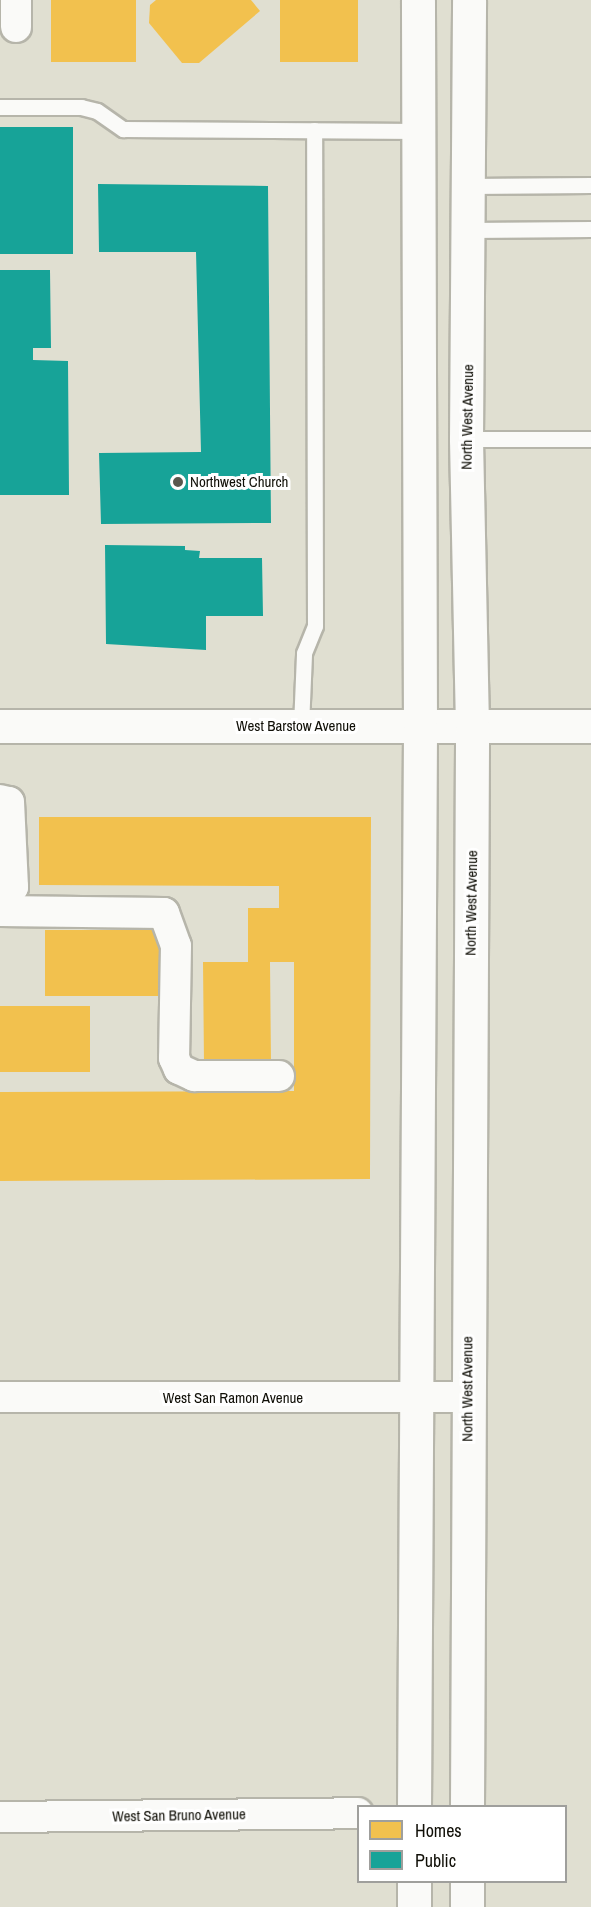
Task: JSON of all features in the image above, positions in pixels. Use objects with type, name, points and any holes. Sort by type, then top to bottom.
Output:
[{"type":"main road","points":[[414,1805],[420,726],[418,0]]},
{"type":"main road","name":"North West Avenue","points":[[467,1805],[466,1397],[472,726],[466,439],[469,0]]},
{"type":"main road","name":"West Barstow Avenue","points":[[0,726],[591,726]]},
{"type":"main road","points":[[414,1883],[414,1907]]},
{"type":"main road","points":[[467,1883],[467,1907]]},
{"type":"street","points":[[0,800],[9,802],[13,887],[0,903]]},
{"type":"street","points":[[0,911],[164,913],[176,946],[174,1058],[179,1069],[194,1076],[279,1076]]},
{"type":"street","name":"West San Ramon Avenue","points":[[0,1397],[466,1397]]},
{"type":"street","name":"West San Bruno Avenue","points":[[0,1817],[357,1813]]},
{"type":"lane","points":[[0,107],[81,106],[97,111],[123,129],[420,131]]},
{"type":"lane","points":[[301,726],[304,653],[315,626],[314,130]]},
{"type":"lane","points":[[469,186],[591,185]]},
{"type":"lane","points":[[469,230],[591,229]]},
{"type":"lane","points":[[466,439],[591,439]]},
{"type":"building: Homes","points":[[51,0],[136,0],[136,62],[51,62]]},
{"type":"building: Homes","points":[[156,0],[251,0],[260,11],[199,63],[182,63],[149,23],[150,5]]},
{"type":"building: Homes","points":[[280,0],[358,0],[358,62],[280,62]]},
{"type":"building: Homes","points":[[39,817],[371,817],[370,1179],[0,1181],[0,1092],[294,1091],[294,962],[270,962],[271,1064],[204,1064],[203,962],[248,962],[248,908],[279,908],[279,886],[39,885]]},
{"type":"building: Homes","points":[[45,930],[161,930],[161,996],[45,996]]},
{"type":"building: Homes","points":[[0,1006],[90,1006],[90,1072],[0,1072]]},
{"type":"building: Public","points":[[0,127],[73,127],[73,254],[0,254]]},
{"type":"building: Public","points":[[98,184],[268,186],[271,523],[101,524],[99,453],[201,452],[196,252],[99,252]]},
{"type":"building: Public","points":[[0,270],[50,270],[51,348],[33,348],[33,360],[68,361],[69,495],[0,495]]},
{"type":"building: Public","points":[[105,545],[185,546],[185,550],[200,551],[199,558],[262,558],[263,616],[206,616],[206,650],[106,644]]},
{"type":"place","name":"Northwest Church","points":[[178,482]]}]
